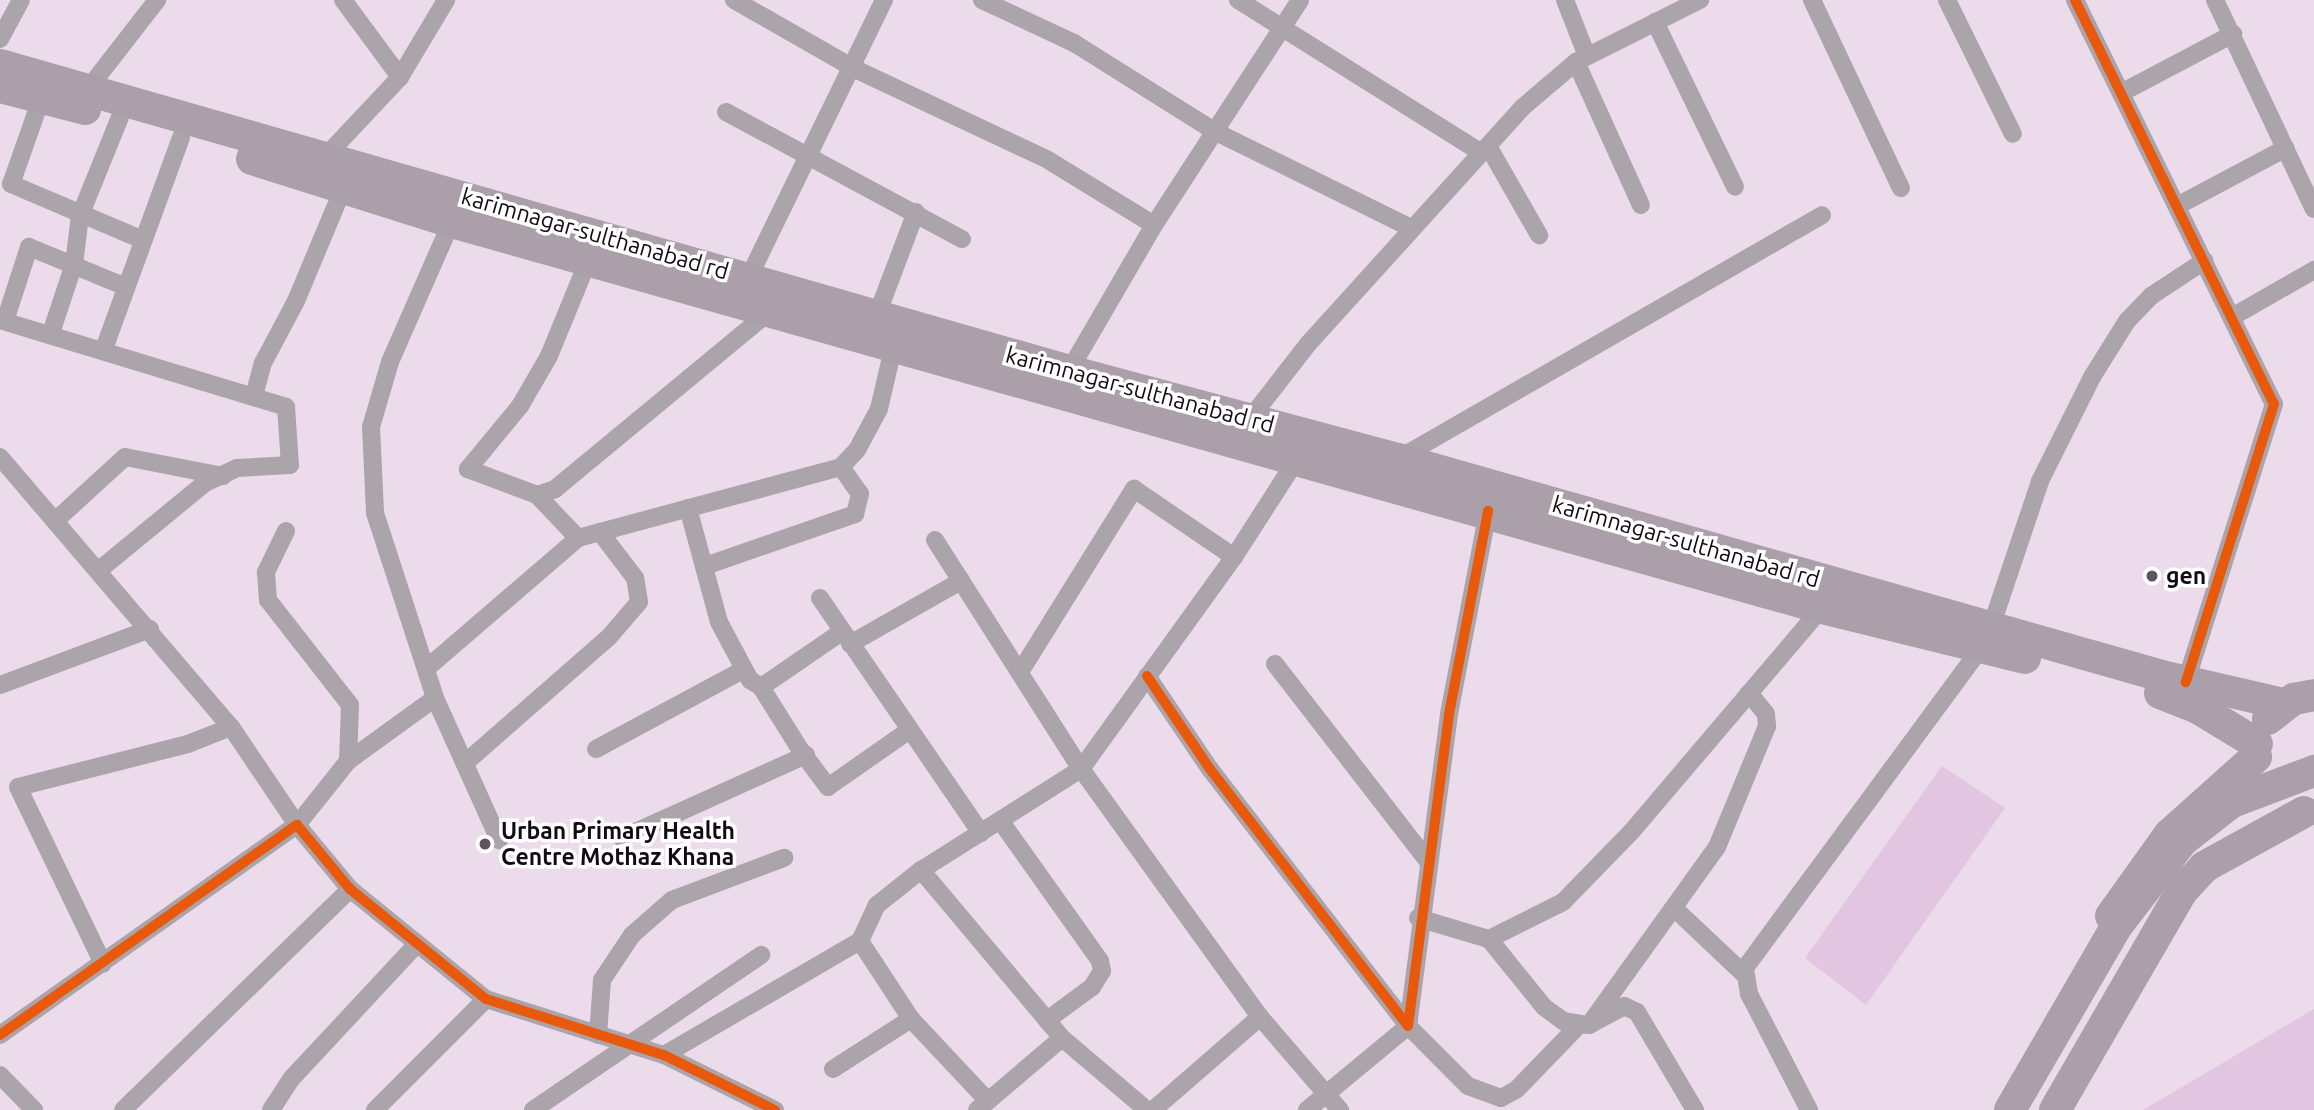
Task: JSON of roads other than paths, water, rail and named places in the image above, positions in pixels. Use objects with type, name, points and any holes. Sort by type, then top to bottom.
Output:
[{"type":"highway","name":"karimnagar-sulthanabad rd","points":[[0,65],[325,158],[456,209],[743,289],[877,315],[1069,371],[1398,459],[1986,637],[2283,704]]},
{"type":"highway","points":[[0,87],[120,117],[344,187],[456,209],[590,256],[743,289],[771,310],[1488,511],[1822,608],[1986,637],[2152,690],[2198,708],[2257,750],[2271,793],[2309,813]]},
{"type":"highway","points":[[1997,1110],[2134,876],[2169,835],[2257,750],[2266,722],[2283,704],[2314,695]]},
{"type":"highway","points":[[2010,1110],[2116,927],[2182,841],[2232,802],[2314,771]]},
{"type":"highway","points":[[2055,1110],[2182,891],[2204,867],[2309,813]]},
{"type":"street","points":[[0,38],[20,0]]},
{"type":"street","points":[[88,89],[157,0]]},
{"type":"street","points":[[343,0],[400,77]]},
{"type":"street","points":[[325,158],[400,77],[446,0]]},
{"type":"street","points":[[734,0],[855,69],[1048,160],[1154,225]]},
{"type":"street","points":[[743,289],[855,69],[884,0]]},
{"type":"street","points":[[982,0],[1074,43],[1216,132],[1411,228]]},
{"type":"street","points":[[1238,0],[1485,150],[1539,235]]},
{"type":"street","points":[[1069,371],[1154,225],[1300,0]]},
{"type":"street","points":[[1565,0],[1582,59],[1641,205]]},
{"type":"street","points":[[1249,420],[1411,228],[1485,150],[1582,59],[1700,0]]},
{"type":"street","points":[[1812,0],[1901,188]]},
{"type":"street","points":[[1947,0],[2013,134]]},
{"type":"street","points":[[2075,0],[2271,396],[2273,415],[2240,498],[2186,682]]},
{"type":"street","points":[[2215,0],[2314,209]]},
{"type":"street","points":[[1655,22],[1735,187]]},
{"type":"street","points":[[2121,93],[2233,34]]},
{"type":"street","points":[[41,99],[11,184],[80,216],[144,240]]},
{"type":"street","points":[[726,112],[808,159],[916,212],[962,239]]},
{"type":"street","points":[[51,333],[74,264],[80,216],[120,117]]},
{"type":"street","points":[[104,349],[181,138]]},
{"type":"street","points":[[2177,206],[2286,148]]},
{"type":"street","points":[[254,396],[263,363],[296,301],[344,187]]},
{"type":"street","points":[[456,209],[390,362],[371,427],[375,513],[428,668],[435,698],[499,840]]},
{"type":"street","points":[[877,315],[916,212]]},
{"type":"street","points":[[1398,459],[1822,215]]},
{"type":"street","points":[[99,570],[205,483],[237,468],[290,465],[286,407],[104,349],[2,320],[29,247],[126,287]]},
{"type":"street","points":[[578,538],[537,495],[468,469],[520,406],[549,356],[590,256]]},
{"type":"street","points":[[1745,975],[1761,943],[1986,637],[2040,481],[2092,377],[2127,321],[2151,296],[2204,261]]},
{"type":"street","points":[[2232,317],[2314,270]]},
{"type":"street","points":[[537,495],[555,489],[771,310]]},
{"type":"street","points":[[428,668],[578,538],[841,467],[857,450],[878,409],[894,344]]},
{"type":"street","points":[[0,457],[150,629],[231,727],[298,825],[350,889],[486,999],[664,1055],[775,1110]]},
{"type":"street","points":[[54,521],[125,457],[223,476]]},
{"type":"street","points":[[664,1055],[860,941],[877,905],[921,870],[1002,822],[1081,769],[1234,558],[1297,459]]},
{"type":"street","points":[[705,566],[855,514],[860,494],[841,467]]},
{"type":"street","points":[[1020,673],[1135,489],[1234,558]]},
{"type":"street","points":[[688,508],[719,622],[743,670],[761,687],[828,787],[908,732]]},
{"type":"street","points":[[1307,1110],[1408,1026],[1418,918],[1427,860],[1488,511]]},
{"type":"street","points":[[286,531],[266,572],[268,600],[350,705],[348,761]]},
{"type":"street","points":[[465,763],[609,637],[639,602],[635,579],[600,533]]},
{"type":"street","points":[[934,540],[1081,769],[1260,1017],[1340,1110]]},
{"type":"street","points":[[761,687],[845,638],[961,581]]},
{"type":"street","points":[[820,598],[908,732],[981,833]]},
{"type":"street","points":[[1489,939],[1563,902],[1822,608]]},
{"type":"street","points":[[0,685],[150,629]]},
{"type":"street","points":[[1275,664],[1427,860]]},
{"type":"street","points":[[596,749],[743,670]]},
{"type":"street","points":[[1147,676],[1210,769],[1408,1026],[1468,1086],[1501,1098],[1517,1089],[1583,1025],[1675,909],[1717,847],[1762,742],[1766,714],[1749,693]]},
{"type":"street","points":[[0,1035],[298,825],[348,761],[435,698]]},
{"type":"street","points":[[0,792],[188,744],[231,727]]},
{"type":"street","points":[[622,838],[806,755]]},
{"type":"street","points":[[18,787],[103,964]]},
{"type":"street","points":[[1002,822],[1100,961],[1102,971],[1092,987],[1047,1020]]},
{"type":"street","points":[[598,1035],[601,980],[632,935],[671,900],[784,858]]},
{"type":"street","points":[[921,870],[1062,1038],[1146,1110]]},
{"type":"street","points":[[123,1110],[350,889]]},
{"type":"street","points":[[1675,909],[1745,975],[1749,994],[1809,1110]]},
{"type":"street","points":[[1418,918],[1489,939],[1544,1007],[1583,1025],[1624,1006],[1637,1012],[1695,1110]]},
{"type":"street","points":[[860,941],[911,1019],[982,1106],[1062,1038]]},
{"type":"street","points":[[271,1110],[292,1078],[417,944]]},
{"type":"street","points":[[533,1110],[761,955]]},
{"type":"street","points":[[375,1110],[486,999]]},
{"type":"street","points":[[1153,1110],[1260,1017]]},
{"type":"street","points":[[833,1069],[911,1019]]},
{"type":"street","points":[[0,1075],[34,1110]]},
{"type":"place","name":"gen","points":[[2152,576]]},
{"type":"place","name":"Urban Primary Health Centre Mothaz Khana","points":[[485,844]]}]
